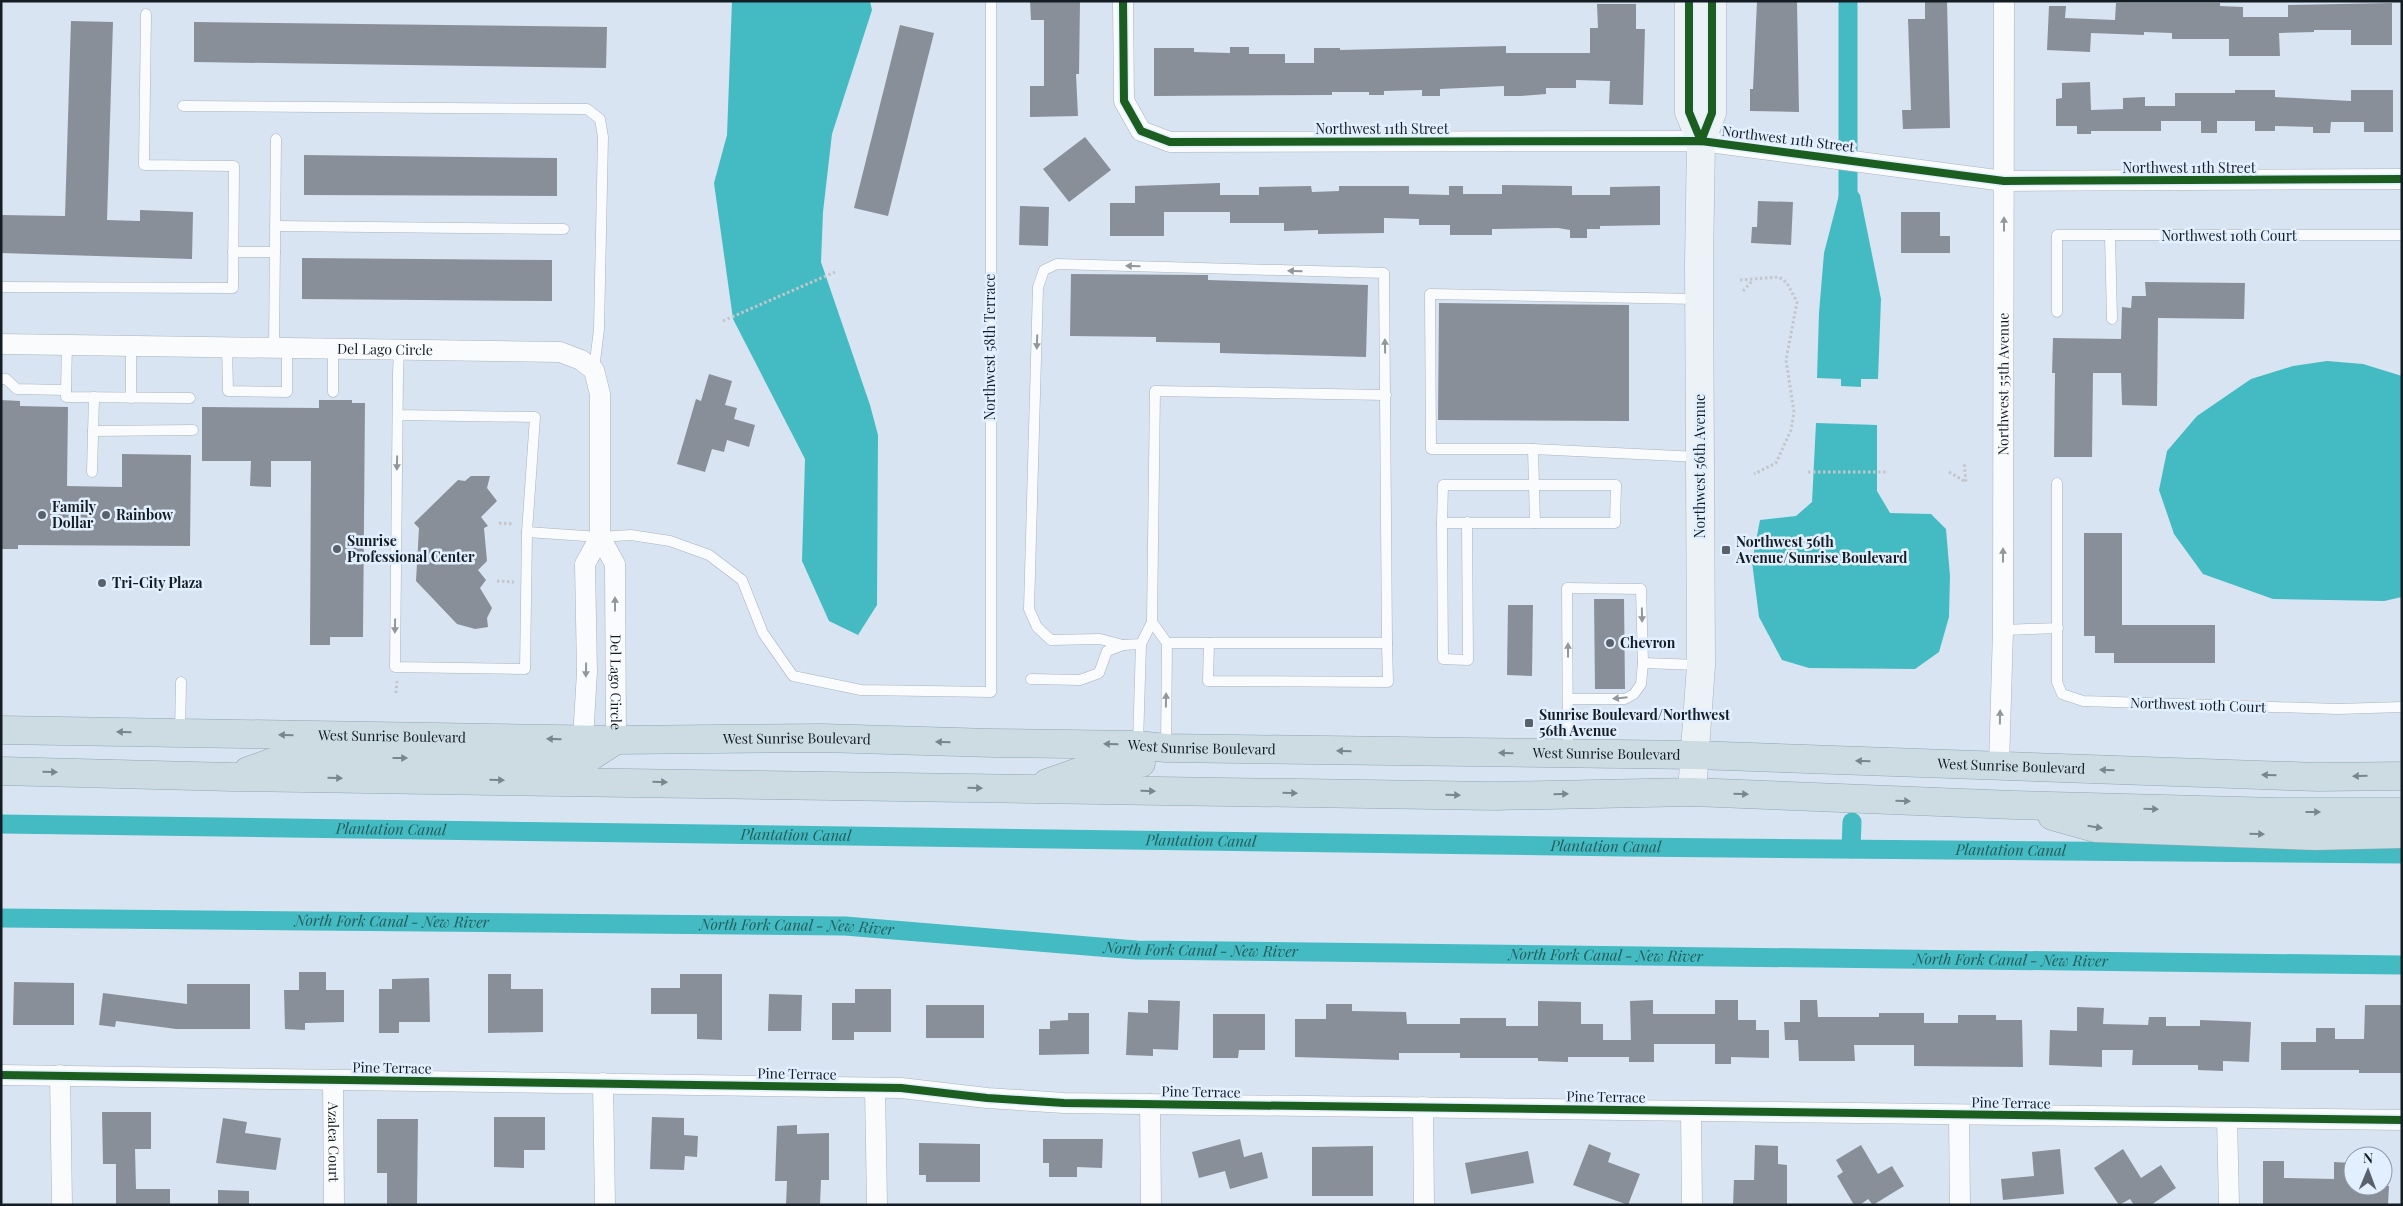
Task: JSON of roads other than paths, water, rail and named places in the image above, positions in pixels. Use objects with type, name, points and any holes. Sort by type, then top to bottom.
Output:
[{"type":"highway","name":"West Sunrise Boulevard","points":[[1,730],[616,740],[822,738],[1138,745],[1166,748],[1695,755],[2318,777],[2402,776]]},
{"type":"highway","points":[[623,781],[637,759],[645,754],[786,755],[822,738]]},
{"type":"highway","points":[[232,777],[287,757],[587,759],[616,740]]},
{"type":"highway","points":[[1029,789],[1104,763],[1142,763],[1166,748]]},
{"type":"highway","points":[[1,771],[232,777],[623,781],[1494,796],[1692,792],[2014,805],[2278,812],[2402,812]]},
{"type":"highway","points":[[2014,805],[2095,828],[2314,836],[2402,834]]},
{"type":"street","name":"Northwest 11th Street","points":[[1123,1],[1124,101],[1141,131],[1170,142],[1702,141],[2004,181],[2402,179]]},
{"type":"street","name":"Northwest 56th Avenue","points":[[1688,1],[1688,112],[1702,141]]},
{"type":"street","name":"Northwest 56th Avenue","points":[[1692,792],[1701,665],[1699,299],[1702,141],[1712,113],[1712,1]]},
{"type":"street","name":"Northwest 55th Avenue","points":[[1999,766],[2003,630],[2004,1]]},
{"type":"street","name":"Del Lago Circle","points":[[1,344],[560,352],[581,360],[594,370],[600,394],[600,537],[585,564],[586,672],[583,739]]},
{"type":"street","name":"Del Lago Circle","points":[[600,537],[615,564],[616,740]]},
{"type":"street","name":"Pine Terrace","points":[[1,1075],[875,1088],[929,1090],[1014,1101],[1150,1104],[2402,1120]]},
{"type":"street","points":[[60,1075],[62,1205]]},
{"type":"street","name":"Azalea Court","points":[[332,1080],[334,1205]]},
{"type":"street","points":[[603,1083],[605,1205]]},
{"type":"street","points":[[875,1088],[877,1205]]},
{"type":"street","points":[[1150,1104],[1151,1205]]},
{"type":"street","points":[[1423,1108],[1424,1205]]},
{"type":"street","points":[[1691,1111],[1692,1205]]},
{"type":"street","points":[[1959,1115],[1960,1205]]},
{"type":"street","points":[[2227,1118],[2229,1205]]},
{"type":"lane","name":"Northwest 58th Terrace","points":[[600,537],[631,534],[670,541],[709,555],[742,580],[763,633],[793,676],[861,690],[991,692],[991,1]]},
{"type":"lane","points":[[1,287],[233,288],[234,166],[144,165],[146,14]]},
{"type":"lane","points":[[183,106],[587,109],[600,119],[603,137],[599,329],[594,370]]},
{"type":"lane","points":[[227,347],[228,391],[287,392],[281,348],[275,252],[276,139]]},
{"type":"lane","points":[[275,226],[564,229]]},
{"type":"lane","name":"Northwest 10th Court","points":[[2057,312],[2056,235],[2402,235]]},
{"type":"lane","points":[[2110,236],[2112,319]]},
{"type":"lane","points":[[233,252],[275,252]]},
{"type":"lane","points":[[1123,645],[1100,639],[1051,640],[1037,627],[1029,609],[1038,287],[1044,270],[1057,264],[1384,273],[1388,682],[1208,680],[1209,643]]},
{"type":"lane","points":[[1699,299],[1430,294],[1431,449],[1533,449],[1700,457]]},
{"type":"lane","points":[[67,345],[66,397],[190,398]]},
{"type":"lane","points":[[131,398],[132,346]]},
{"type":"lane","points":[[333,392],[334,349]]},
{"type":"lane","points":[[398,414],[535,417],[527,532],[525,669],[396,672],[398,414],[399,350]]},
{"type":"lane","points":[[1,379],[6,379],[17,389],[66,390]]},
{"type":"lane","points":[[1138,745],[1141,644],[1152,622],[1155,391],[1386,395]]},
{"type":"lane","points":[[92,472],[94,397]]},
{"type":"lane","points":[[94,430],[193,430]]},
{"type":"lane","points":[[1533,449],[1535,523]]},
{"type":"lane","name":"Northwest 10th Court","points":[[2057,483],[2057,682],[2062,694],[2083,701],[2338,709],[2402,707]]},
{"type":"lane","points":[[1442,522],[1467,522],[1535,523],[1615,523],[1616,485],[1443,485],[1442,522],[1443,659],[1468,660],[1467,522]]},
{"type":"lane","points":[[527,532],[600,537]]},
{"type":"lane","points":[[1568,699],[1625,699],[1634,694],[1641,684],[1643,663],[1642,589],[1567,588],[1568,754]]},
{"type":"lane","points":[[1152,622],[1167,643],[1166,748]]},
{"type":"lane","points":[[2003,630],[2058,628]]},
{"type":"lane","points":[[1167,643],[1387,643]]},
{"type":"lane","points":[[1031,679],[1080,680],[1099,674],[1107,651],[1123,645],[1141,644]]},
{"type":"lane","points":[[1643,663],[1701,665]]},
{"type":"lane","points":[[180,733],[181,682]]},
{"type":"water","points":[[732,1],[870,1],[872,10],[832,134],[823,212],[821,262],[870,405],[878,435],[877,605],[858,635],[829,621],[802,561],[805,459],[733,319],[714,183],[727,135]]},
{"type":"water","points":[[1845,173],[1851,173],[1855,178],[1855,188],[1860,195],[1881,299],[1878,379],[1861,379],[1861,387],[1841,386],[1841,379],[1817,378],[1819,313],[1824,253],[1839,195],[1840,177]]},
{"type":"water","points":[[2327,361],[2363,364],[2402,376],[2402,597],[2384,601],[2273,599],[2203,574],[2174,534],[2159,490],[2167,451],[2197,416],[2251,379],[2293,366]]},
{"type":"water","points":[[1816,423],[1877,425],[1877,491],[1890,513],[1931,514],[1946,529],[1950,576],[1949,617],[1939,652],[1915,669],[1809,668],[1782,660],[1759,617],[1752,562],[1760,520],[1796,516],[1812,502]]},
{"type":"waterway","points":[[1848,1],[1848,198]]},
{"type":"waterway","points":[[1851,849],[1852,822]]},
{"type":"waterway","name":"Plantation Canal","points":[[1,824],[1624,847],[2402,854]]},
{"type":"waterway","name":"North Fork Canal - New River","points":[[1,918],[845,926],[1136,950],[2402,965]]},
{"type":"place","name":"Family Dollar","points":[[42,515]]},
{"type":"place","name":"Rainbow","points":[[106,515]]},
{"type":"place","name":"Sunrise Professional Center","points":[[337,549]]},
{"type":"place","name":"Northwest 56th Avenue/Sunrise Boulevard","points":[[1726,550]]},
{"type":"place","name":"Tri-City Plaza","points":[[102,583]]},
{"type":"place","name":"Chevron","points":[[1610,643]]},
{"type":"place","name":"Sunrise Boulevard/Northwest 56th Avenue","points":[[1529,723]]}]
